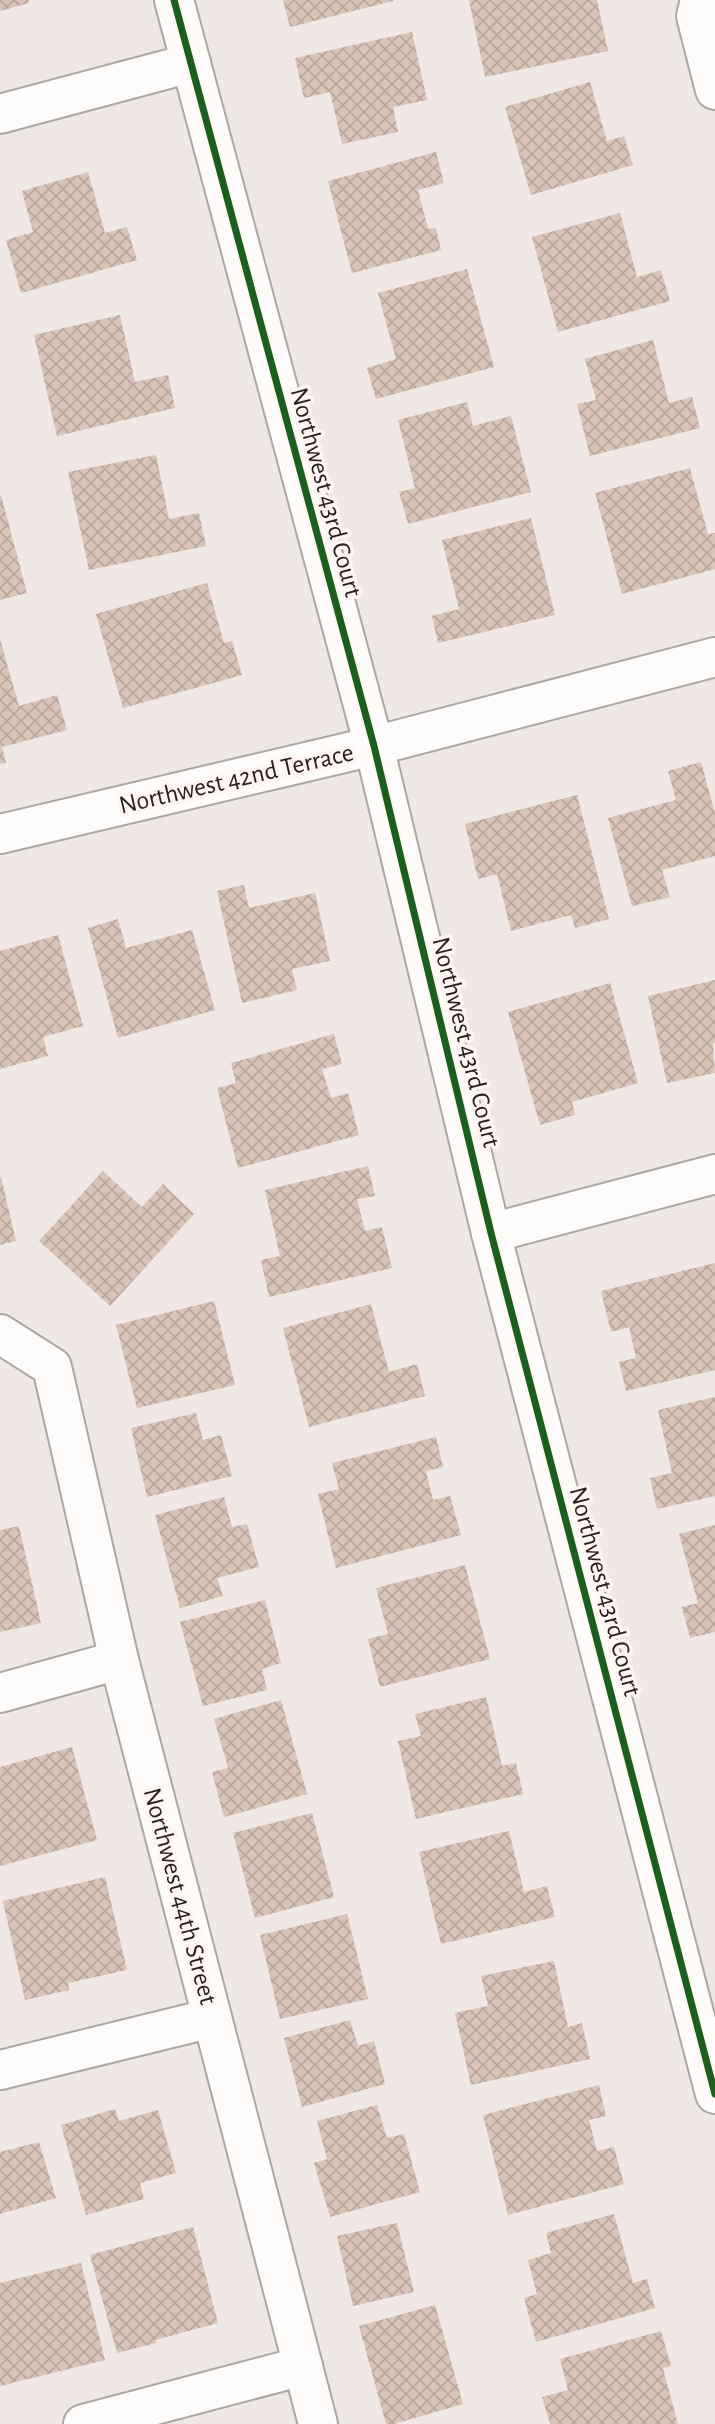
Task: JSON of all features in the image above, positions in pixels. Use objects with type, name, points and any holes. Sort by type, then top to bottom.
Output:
[{"type":"street","name":"Northwest 43rd Court","points":[[174,0],[374,746],[492,1233],[715,2094]]},
{"type":"street","points":[[700,0],[696,16],[715,90]]},
{"type":"street","points":[[0,114],[191,63]]},
{"type":"street","name":"Northwest 42nd Terrace","points":[[0,834],[374,746],[715,657]]},
{"type":"street","points":[[492,1233],[715,1174]]},
{"type":"street","name":"Northwest 44th Street","points":[[0,1334],[52,1367],[119,1660],[318,2424]]},
{"type":"street","points":[[0,1693],[119,1660]]},
{"type":"street","points":[[0,2070],[212,2018]]},
{"type":"street","points":[[83,2424],[303,2366]]},
{"type":"building","points":[[0,0],[29,0],[29,3],[0,11]]},
{"type":"building","points":[[283,0],[393,0],[393,1],[290,27]]},
{"type":"building","points":[[469,0],[597,0],[608,51],[485,77]]},
{"type":"building","points":[[412,32],[427,100],[393,107],[398,132],[342,144],[330,92],[304,98],[295,58]]},
{"type":"building","points":[[590,82],[607,141],[624,136],[633,165],[531,195],[505,107]]},
{"type":"building","points":[[436,152],[444,183],[418,190],[428,229],[436,228],[441,250],[352,273],[328,181]]},
{"type":"building","points":[[88,172],[105,233],[127,227],[137,260],[21,293],[6,240],[33,232],[22,191]]},
{"type":"building","points":[[620,213],[637,277],[661,270],[670,301],[558,332],[532,237]]},
{"type":"building","points":[[467,269],[494,367],[376,399],[367,368],[396,359],[378,293]]},
{"type":"building","points":[[120,315],[135,382],[168,375],[175,408],[57,436],[34,335]]},
{"type":"building","points":[[653,340],[669,403],[692,397],[700,428],[590,456],[577,404],[596,400],[585,359]]},
{"type":"building","points":[[467,402],[473,426],[511,416],[531,492],[408,524],[399,492],[415,488],[398,420]]},
{"type":"building","points":[[156,455],[169,519],[199,513],[206,546],[89,570],[68,472]]},
{"type":"building","points":[[690,468],[708,534],[715,533],[715,569],[622,594],[595,493]]},
{"type":"building","points":[[0,496],[27,593],[0,600]]},
{"type":"building","points":[[531,518],[555,615],[438,643],[432,616],[459,609],[442,540]]},
{"type":"building","points":[[207,583],[224,643],[232,641],[242,675],[123,708],[96,614]]},
{"type":"building","points":[[0,639],[19,706],[57,695],[67,730],[2,747],[6,763],[0,764]]},
{"type":"building","points":[[701,762],[715,813],[715,856],[662,870],[670,897],[632,906],[608,818],[676,800],[668,771]]},
{"type":"building","points":[[577,795],[609,919],[575,928],[571,915],[511,931],[497,874],[478,879],[465,824]]},
{"type":"building","points":[[244,885],[249,908],[315,893],[330,961],[292,969],[297,990],[242,1003],[217,891]]},
{"type":"building","points":[[118,919],[126,948],[192,930],[215,1010],[118,1038],[88,928]]},
{"type":"building","points":[[58,935],[83,1026],[43,1037],[48,1056],[0,1069],[0,951]]},
{"type":"building","points":[[715,980],[715,1073],[667,1083],[648,996]]},
{"type":"building","points":[[610,983],[638,1083],[572,1102],[575,1115],[540,1125],[508,1012]]},
{"type":"building","points":[[334,1034],[342,1064],[322,1069],[331,1098],[348,1093],[359,1135],[238,1168],[217,1088],[236,1083],[231,1063]]},
{"type":"building","points":[[368,1166],[375,1196],[357,1199],[365,1231],[382,1227],[392,1268],[269,1297],[261,1260],[280,1256],[265,1190]]},
{"type":"building","points":[[103,1171],[142,1207],[163,1184],[194,1214],[110,1306],[39,1241]]},
{"type":"building","points":[[0,1178],[16,1241],[0,1245]]},
{"type":"building","points":[[715,1263],[715,1370],[626,1391],[619,1362],[636,1358],[629,1327],[611,1332],[601,1291]]},
{"type":"building","points":[[214,1301],[235,1385],[137,1408],[116,1325]]},
{"type":"building","points":[[371,1304],[389,1372],[417,1364],[425,1396],[309,1427],[283,1328]]},
{"type":"building","points":[[715,1397],[715,1496],[657,1509],[650,1478],[672,1473],[658,1410]]},
{"type":"building","points":[[196,1413],[203,1440],[221,1435],[232,1476],[147,1497],[131,1428]]},
{"type":"building","points":[[436,1437],[443,1467],[426,1471],[433,1500],[450,1496],[461,1535],[336,1568],[318,1494],[339,1489],[332,1463]]},
{"type":"building","points":[[224,1497],[232,1527],[247,1524],[259,1567],[217,1578],[223,1596],[180,1608],[155,1515]]},
{"type":"building","points":[[715,1525],[715,1632],[690,1638],[682,1607],[698,1603],[679,1534]]},
{"type":"building","points":[[19,1526],[41,1623],[0,1632],[0,1530]]},
{"type":"building","points":[[465,1565],[490,1659],[380,1687],[368,1639],[388,1634],[376,1588]]},
{"type":"building","points":[[265,1600],[281,1663],[262,1669],[267,1690],[203,1706],[180,1622]]},
{"type":"building","points":[[486,1697],[502,1766],[516,1763],[523,1794],[416,1819],[398,1741],[421,1736],[415,1714]]},
{"type":"building","points":[[281,1700],[307,1794],[224,1817],[212,1772],[228,1768],[214,1719]]},
{"type":"building","points":[[72,1747],[97,1840],[0,1866],[0,1767]]},
{"type":"building","points":[[312,1813],[334,1897],[255,1918],[233,1833]]},
{"type":"building","points":[[509,1831],[524,1892],[547,1886],[555,1917],[441,1944],[419,1852]]},
{"type":"building","points":[[105,1877],[127,1970],[68,1983],[69,1990],[25,2000],[3,1901]]},
{"type":"building","points":[[347,1914],[368,1999],[280,2019],[260,1935]]},
{"type":"building","points":[[554,1961],[568,2027],[582,2023],[590,2059],[471,2085],[455,2013],[488,2006],[481,1976]]},
{"type":"building","points":[[350,2020],[358,2046],[374,2041],[385,2084],[302,2107],[284,2038]]},
{"type":"building","points":[[599,2085],[606,2116],[589,2120],[597,2151],[614,2147],[624,2184],[508,2215],[483,2115]]},
{"type":"building","points":[[377,2105],[387,2138],[404,2134],[420,2192],[330,2217],[314,2163],[327,2159],[317,2121]]},
{"type":"building","points":[[115,2109],[119,2121],[158,2110],[176,2173],[140,2183],[144,2199],[86,2215],[61,2125]]},
{"type":"building","points":[[39,2142],[56,2198],[0,2214],[0,2152]]},
{"type":"building","points":[[614,2214],[633,2283],[647,2279],[655,2308],[536,2342],[524,2298],[537,2294],[528,2260],[551,2253],[546,2233]]},
{"type":"building","points":[[397,2223],[414,2292],[353,2306],[337,2236]]},
{"type":"building","points":[[193,2227],[218,2323],[117,2353],[90,2255]]},
{"type":"building","points":[[81,2263],[105,2360],[0,2386],[0,2283]]},
{"type":"building","points":[[435,2305],[463,2404],[386,2424],[359,2326]]},
{"type":"building","points":[[661,2331],[671,2366],[663,2368],[678,2424],[550,2424],[542,2397],[568,2390],[560,2359]]},
{"type":"cycle path","points":[[174,0],[374,746],[491,1233],[715,2094]]}]
